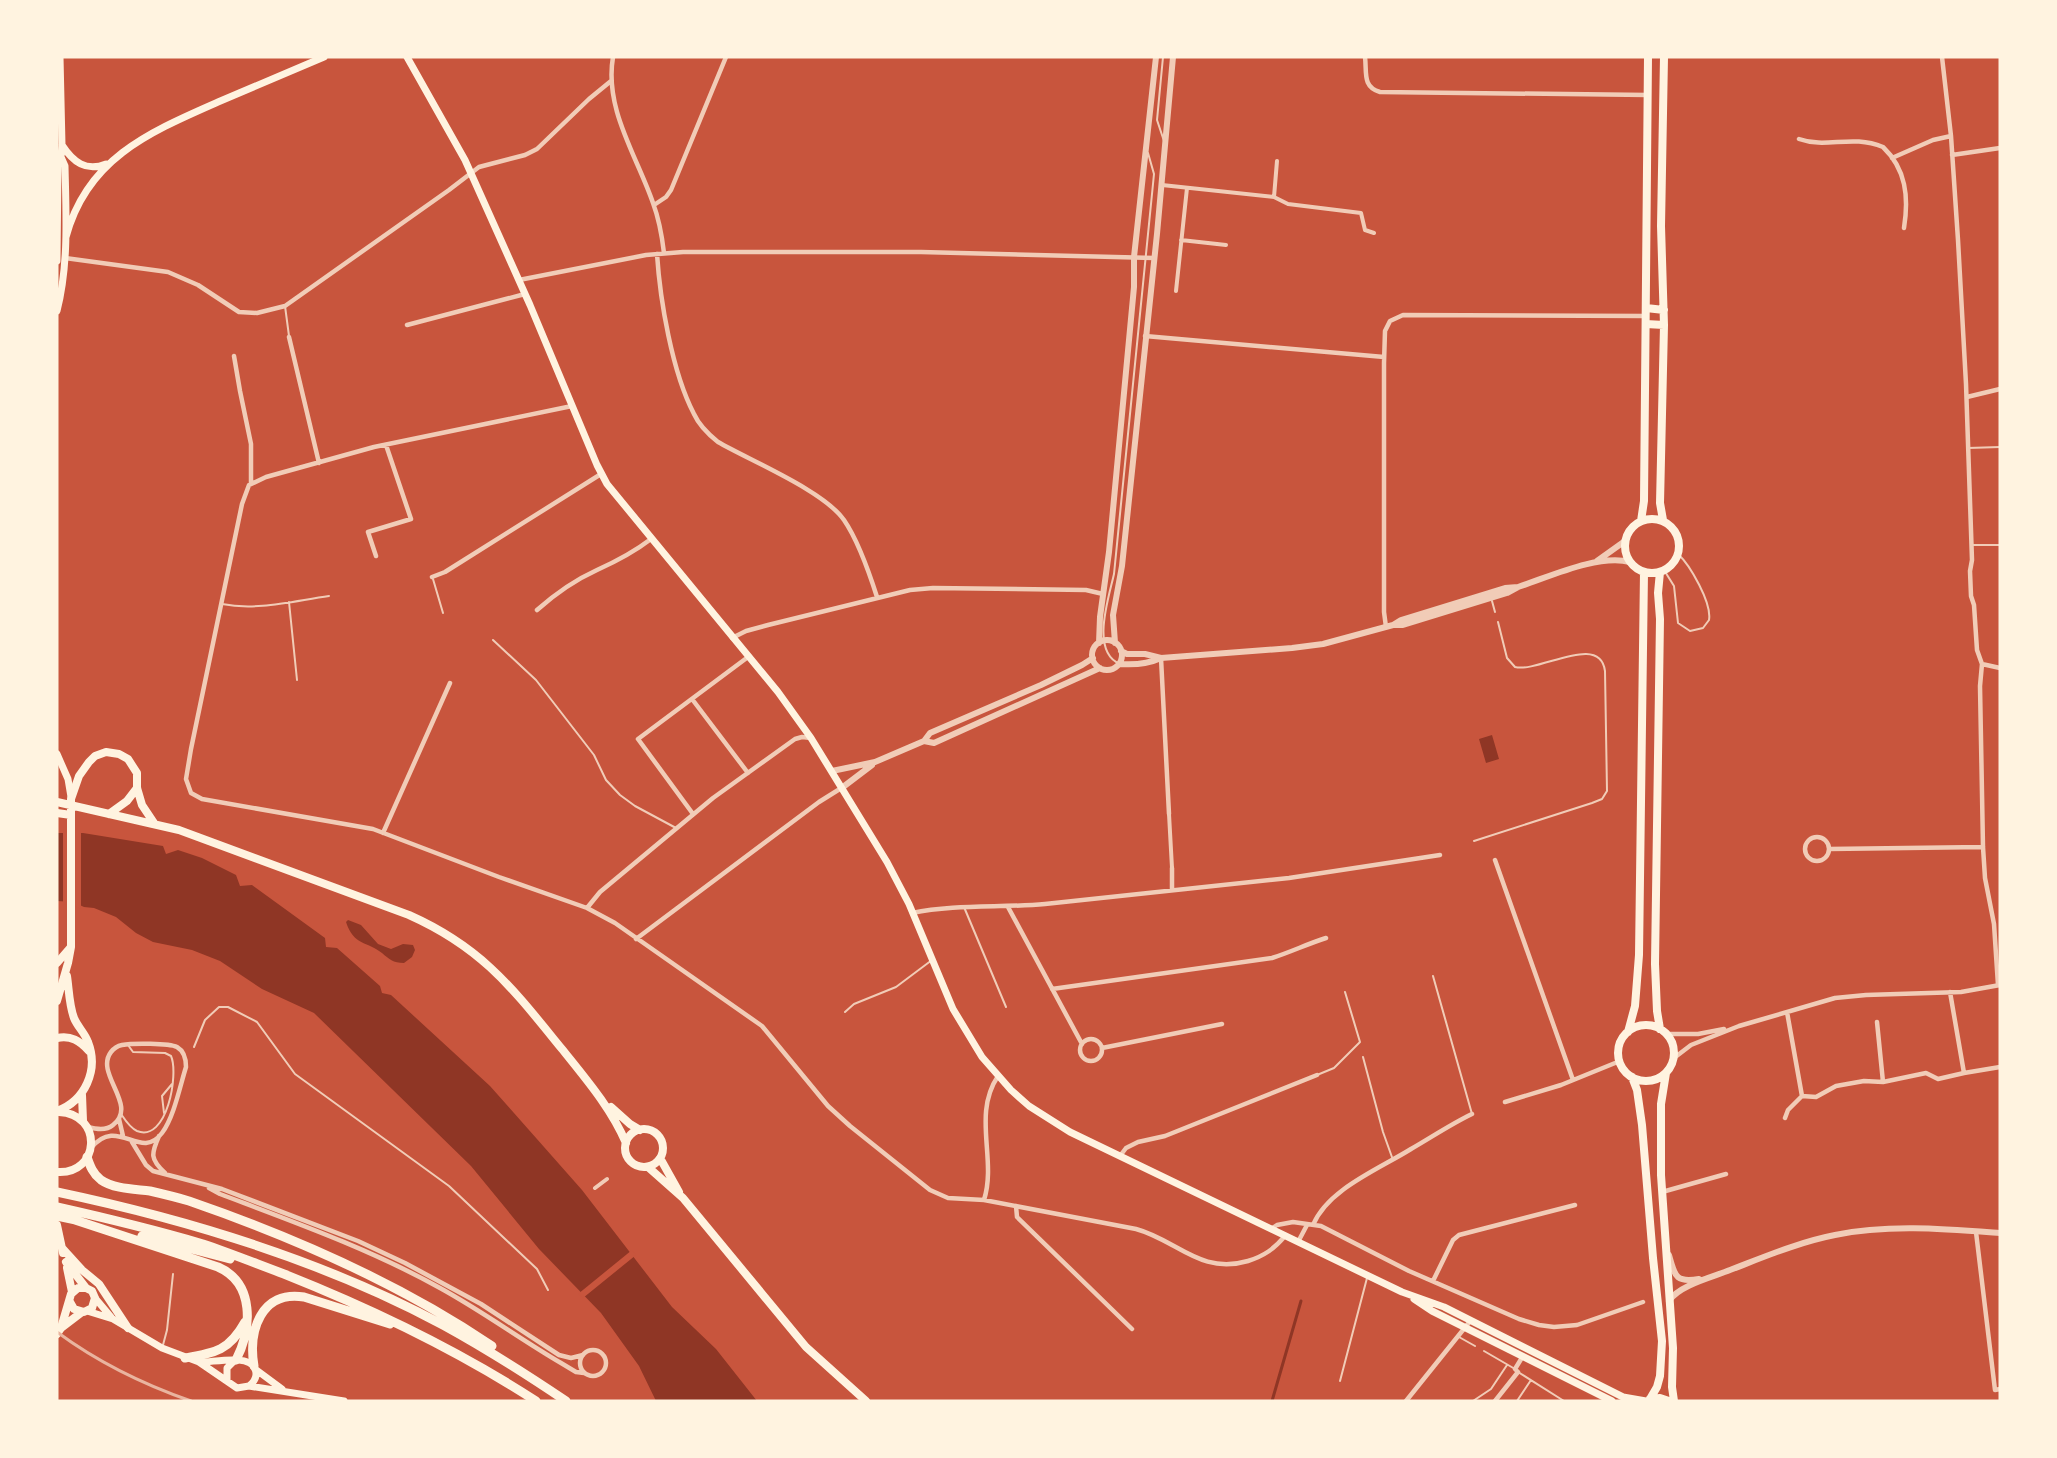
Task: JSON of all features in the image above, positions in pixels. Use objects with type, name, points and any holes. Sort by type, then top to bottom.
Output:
[{"type":"highway","points":[[88,1154],[95,1174],[110,1184],[170,1196],[207,1208],[314,1249],[398,1288],[469,1330],[566,1401]]},
{"type":"highway","points":[[57,1192],[205,1228],[283,1254],[347,1279],[456,1332],[511,1364],[566,1401]]},
{"type":"highway","points":[[57,1207],[188,1240],[244,1258],[362,1306],[423,1335],[487,1370],[536,1401]]},
{"type":"highway","points":[[57,1216],[281,1273]]},
{"type":"highway","points":[[72,1219],[224,1270],[235,1278],[246,1301],[244,1341],[235,1361]]},
{"type":"highway","points":[[255,1368],[252,1345],[263,1312],[270,1303],[287,1296],[313,1299],[423,1335]]},
{"type":"highway","points":[[185,1358],[215,1352],[227,1346],[236,1337],[246,1320]]},
{"type":"main road","points":[[57,311],[61,259],[60,214],[65,166],[62,158],[60,57]]},
{"type":"main road","points":[[61,259],[74,211],[84,192],[109,163],[166,125],[324,57]]},
{"type":"main road","points":[[407,57],[470,172],[519,280],[601,474],[651,539],[778,692],[811,738],[887,862],[912,912],[953,1009],[969,1038],[998,1076],[1023,1101],[1053,1123],[1368,1275],[1402,1292],[1432,1311],[1612,1401]]},
{"type":"main road","points":[[1641,521],[1644,501],[1648,57]]},
{"type":"main road","points":[[1663,520],[1660,503],[1664,325],[1661,226],[1664,57]]},
{"type":"main road","points":[[1648,95],[1663,99]]},
{"type":"main road","points":[[62,145],[71,158],[84,166],[94,168],[109,163]]},
{"type":"main road","points":[[60,214],[66,237]]},
{"type":"main road","points":[[1646,316],[1664,310]]},
{"type":"main road","points":[[1646,316],[1664,325]]},
{"type":"main road","points":[[1654,518],[1663,520],[1676,533],[1679,543],[1678,554],[1674,562],[1662,571],[1644,572],[1630,562],[1625,552],[1625,541],[1629,530],[1641,521],[1654,518]]},
{"type":"main road","points":[[1660,1029],[1657,1017],[1655,964],[1660,620],[1658,593],[1662,571]]},
{"type":"main road","points":[[1644,572],[1639,955],[1635,1006],[1628,1032],[1620,1044],[1620,1061],[1632,1077],[1637,1090],[1661,1330],[1661,1370],[1657,1387],[1647,1400]]},
{"type":"main road","points":[[71,799],[79,776],[89,762],[106,752],[119,754],[131,762],[137,776],[137,788],[144,810],[154,823]]},
{"type":"main road","points":[[57,754],[68,779],[71,799],[71,947],[57,1001]]},
{"type":"main road","points":[[109,814],[127,801],[137,788]]},
{"type":"main road","points":[[57,802],[154,823],[259,858],[409,915],[442,931],[473,951],[496,971],[604,1101],[630,1124],[640,1130],[651,1131],[660,1137],[663,1148],[660,1158],[648,1167],[639,1166],[630,1160],[626,1152],[627,1143],[632,1135],[640,1130]]},
{"type":"main road","points":[[57,813],[71,817]]},
{"type":"main road","points":[[57,963],[71,947]]},
{"type":"main road","points":[[57,1112],[73,1103],[82,1093],[91,1074],[91,1055],[87,1041],[73,1016],[66,971]]},
{"type":"main road","points":[[1628,1032],[1644,1025],[1660,1029],[1667,1034],[1673,1045],[1674,1058],[1666,1073],[1661,1104],[1662,1192],[1673,1348],[1674,1401]]},
{"type":"main road","points":[[57,1038],[75,1039],[91,1055]]},
{"type":"main road","points":[[1632,1077],[1649,1081],[1666,1073]]},
{"type":"main road","points":[[57,1172],[73,1170],[88,1154],[91,1138],[81,1108],[82,1093]]},
{"type":"main road","points":[[604,1101],[627,1143]]},
{"type":"main road","points":[[57,1112],[73,1114],[85,1124]]},
{"type":"main road","points":[[660,1158],[683,1198]]},
{"type":"main road","points":[[648,1167],[683,1198],[807,1347],[839,1379],[866,1401]]},
{"type":"main road","points":[[57,1225],[72,1292],[59,1331]]},
{"type":"main road","points":[[62,1248],[82,1270],[99,1284],[128,1328]]},
{"type":"main road","points":[[66,1262],[113,1319]]},
{"type":"main road","points":[[72,1292],[78,1288],[86,1288]]},
{"type":"main road","points":[[1402,1292],[1444,1307],[1623,1397],[1647,1400],[1658,1398],[1669,1401]]},
{"type":"main road","points":[[59,1331],[93,1306],[95,1298]]},
{"type":"main road","points":[[70,1302],[74,1309],[113,1319],[162,1348],[199,1362],[237,1388],[245,1388],[255,1380],[255,1368]]},
{"type":"main road","points":[[199,1362],[247,1360],[285,1391]]},
{"type":"main road","points":[[227,1380],[227,1368],[235,1361]]},
{"type":"main road","points":[[249,1386],[344,1401]]},
{"type":"street","points":[[613,57],[611,81],[621,126],[654,205],[664,253]]},
{"type":"street","points":[[654,205],[666,197],[671,190],[726,57]]},
{"type":"street","points":[[1100,668],[1093,657],[1094,649],[1101,642],[1100,617],[1134,287],[1134,257],[1156,57]]},
{"type":"street","points":[[1173,57],[1122,566],[1113,611],[1115,643],[1121,651],[1127,654],[1146,654],[1161,658],[1323,644],[1390,626],[1403,625],[1507,593],[1518,587]]},
{"type":"street","points":[[1365,57],[1366,78],[1370,87],[1383,92],[1648,95]]},
{"type":"street","points":[[1667,1034],[1698,1034],[1738,1026],[1844,997],[1950,992],[1999,985],[1998,946],[1984,871],[1980,686],[1982,664],[1977,650],[1974,605],[1971,596],[1967,397],[1951,136],[1942,57]]},
{"type":"street","points":[[61,259],[168,272],[189,280],[243,313],[261,313],[285,306],[470,172],[485,164],[525,155],[537,149],[611,81]]},
{"type":"street","points":[[1892,158],[1933,140],[1951,136]]},
{"type":"street","points":[[1799,139],[1818,144],[1847,140],[1867,142],[1883,147],[1892,158],[1905,184],[1904,228]]},
{"type":"street","points":[[1952,155],[2000,148]]},
{"type":"street","points":[[1274,197],[1276,161]]},
{"type":"street","points":[[1161,185],[1274,197],[1288,204],[1361,213],[1365,230],[1374,233]]},
{"type":"street","points":[[1176,291],[1187,188]]},
{"type":"street","points":[[1181,240],[1226,245]]},
{"type":"street","points":[[519,280],[664,253],[834,251],[1154,258]]},
{"type":"street","points":[[657,254],[671,347],[676,368],[693,413],[705,430],[718,442],[813,493],[832,507],[849,530],[877,597]]},
{"type":"street","points":[[407,325],[525,294]]},
{"type":"street","points":[[1390,626],[1384,612],[1384,357],[1386,327],[1390,321],[1400,316],[1646,316]]},
{"type":"street","points":[[1145,336],[1384,357]]},
{"type":"street","points":[[289,337],[295,370],[319,463]]},
{"type":"street","points":[[234,356],[251,444],[251,484],[242,504],[191,748],[187,775],[188,789],[197,798],[357,825],[586,908],[615,923],[762,1026],[828,1106],[912,1178],[940,1196],[984,1200],[1140,1230],[1198,1259],[1218,1264],[1236,1264],[1260,1257],[1272,1250],[1285,1236]]},
{"type":"street","points":[[1967,397],[2000,389]]},
{"type":"street","points":[[251,484],[386,445],[572,406]]},
{"type":"street","points":[[376,556],[368,532],[411,519],[386,445]]},
{"type":"street","points":[[432,577],[445,572],[601,474]]},
{"type":"street","points":[[537,610],[566,587],[596,570],[621,560],[651,539]]},
{"type":"street","points":[[1595,562],[1625,541]]},
{"type":"street","points":[[1390,626],[1401,620],[1489,593],[1518,587],[1595,562],[1621,560],[1630,562]]},
{"type":"street","points":[[732,638],[746,631],[768,625],[910,590],[933,588],[1086,590],[1103,594]]},
{"type":"street","points":[[1101,642],[1115,643]]},
{"type":"street","points":[[1120,664],[1121,651]]},
{"type":"street","points":[[693,814],[638,739],[748,657]]},
{"type":"street","points":[[924,741],[930,733],[1041,685],[1082,665],[1093,657]]},
{"type":"street","points":[[832,771],[875,762],[924,741],[934,742],[1100,668],[1111,670],[1120,664],[1152,662],[1161,658]]},
{"type":"street","points":[[1161,658],[1172,890]]},
{"type":"street","points":[[1982,664],[2000,668]]},
{"type":"street","points":[[383,833],[450,683]]},
{"type":"street","points":[[692,699],[748,773]]},
{"type":"street","points":[[586,908],[600,892],[693,814],[795,739],[811,738]]},
{"type":"street","points":[[636,939],[875,762]]},
{"type":"street","points":[[1817,837],[1826,842],[1828,849],[1825,857],[1818,861],[1808,857],[1805,848],[1809,840],[1817,837]]},
{"type":"street","points":[[1828,849],[1983,847]]},
{"type":"street","points":[[912,912],[963,907],[1008,907],[1289,878],[1440,855]]},
{"type":"street","points":[[1495,860],[1573,1080]]},
{"type":"street","points":[[1008,907],[1082,1044],[1081,1055],[1089,1061],[1099,1058],[1102,1048],[1099,1042],[1087,1040],[1082,1044]]},
{"type":"street","points":[[1052,989],[1272,958],[1326,938]]},
{"type":"street","points":[[1950,992],[1964,1073]]},
{"type":"street","points":[[1787,1012],[1802,1096]]},
{"type":"street","points":[[1877,1022],[1883,1082]]},
{"type":"street","points":[[1102,1048],[1222,1024]]},
{"type":"street","points":[[1674,1058],[1691,1045],[1738,1026]]},
{"type":"street","points":[[123,1136],[120,1103],[108,1069],[107,1061],[110,1053],[115,1048],[128,1044],[171,1045],[180,1049],[186,1058],[186,1067],[153,1156],[156,1164],[165,1173]]},
{"type":"street","points":[[1505,1102],[1540,1092],[1620,1061]]},
{"type":"street","points":[[1785,1118],[1788,1110],[1802,1096],[1816,1097],[1836,1086],[1864,1081],[1883,1082],[1926,1073],[1938,1079],[2000,1067]]},
{"type":"street","points":[[1120,1156],[1126,1148],[1138,1142],[1165,1136],[1317,1075]]},
{"type":"street","points":[[984,1200],[988,1184],[985,1113],[990,1092],[998,1076]]},
{"type":"street","points":[[1298,1242],[1326,1204],[1353,1183],[1450,1124],[1472,1114]]},
{"type":"street","points":[[85,1124],[99,1129],[108,1128],[120,1117]]},
{"type":"street","points":[[88,1154],[95,1143],[104,1137],[123,1136],[132,1142],[148,1167],[156,1172],[222,1189],[358,1241],[413,1267],[481,1304],[556,1354],[568,1358],[591,1351],[599,1352],[605,1357],[607,1364],[604,1372],[597,1376],[576,1372],[470,1305],[403,1268],[355,1246],[220,1194],[204,1185]]},
{"type":"street","points":[[132,1142],[144,1143],[159,1136]]},
{"type":"street","points":[[1662,1192],[1726,1174]]},
{"type":"street","points":[[594,1188],[607,1179]]},
{"type":"street","points":[[1433,1281],[1453,1240],[1459,1235],[1575,1205]]},
{"type":"street","points":[[1016,1206],[1016,1216],[1132,1329]]},
{"type":"street","points":[[1271,1229],[1291,1222],[1330,1229],[1377,1255],[1433,1281],[1519,1319],[1539,1325],[1554,1327],[1577,1325],[1643,1302]]},
{"type":"street","points":[[1669,1301],[1679,1290],[1709,1278],[1797,1245],[1842,1233],[1886,1229],[2000,1233]]},
{"type":"street","points":[[1976,1232],[1995,1390],[2000,1389]]},
{"type":"street","points":[[1667,1247],[1674,1273],[1678,1278],[1689,1281],[1709,1278]]},
{"type":"street","points":[[1406,1401],[1471,1320]]},
{"type":"street","points":[[1495,1401],[1528,1348]]},
{"type":"street","points":[[583,1355],[580,1364],[584,1373]]},
{"type":"lane","points":[[1163,57],[1157,120],[1165,143]]},
{"type":"lane","points":[[1120,664],[1109,657],[1101,642],[1114,574],[1154,174],[1146,150]]},
{"type":"lane","points":[[285,306],[289,337]]},
{"type":"lane","points":[[1968,448],[2000,447]]},
{"type":"lane","points":[[1971,545],[2000,545]]},
{"type":"lane","points":[[1662,571],[1674,586],[1678,623],[1690,631],[1703,628],[1709,620],[1708,606],[1689,566],[1678,554]]},
{"type":"lane","points":[[432,577],[443,613]]},
{"type":"lane","points":[[222,604],[244,607],[329,596]]},
{"type":"lane","points":[[1491,598],[1495,612]]},
{"type":"lane","points":[[289,602],[297,680]]},
{"type":"lane","points":[[1474,841],[1592,803],[1602,799],[1607,790],[1603,663],[1596,656],[1586,653],[1527,669],[1515,667],[1507,658],[1498,622]]},
{"type":"lane","points":[[493,640],[538,684],[594,755],[606,780],[620,795],[635,807],[676,828]]},
{"type":"lane","points":[[963,907],[1006,1007]]},
{"type":"lane","points":[[845,1012],[854,1004],[896,987],[932,960]]},
{"type":"lane","points":[[1433,976],[1472,1114]]},
{"type":"lane","points":[[1317,1075],[1334,1068],[1360,1042],[1345,992]]},
{"type":"lane","points":[[194,1047],[205,1020],[217,1008],[228,1007],[255,1021],[291,1071],[449,1186],[537,1269],[548,1290]]},
{"type":"lane","points":[[120,1117],[132,1128],[144,1132],[157,1127],[171,1094],[173,1060],[170,1055],[133,1052],[128,1044]]},
{"type":"lane","points":[[1363,1057],[1393,1160]]},
{"type":"lane","points":[[164,1113],[162,1096],[172,1083]]},
{"type":"lane","points":[[162,1348],[167,1330],[173,1274]]},
{"type":"lane","points":[[1340,1381],[1368,1275]]},
{"type":"lane","points":[[1458,1337],[1474,1346]]},
{"type":"lane","points":[[1484,1351],[1564,1401]]},
{"type":"lane","points":[[1473,1401],[1491,1389],[1507,1365]]},
{"type":"lane","points":[[1516,1401],[1531,1380]]},
{"type":"shaded area","points":[[1492,735],[1499,759],[1486,763],[1479,739]]},
{"type":"shaded area","points":[[57,833],[83,833],[163,846],[166,854],[178,850],[202,858],[236,875],[240,886],[252,885],[325,938],[326,947],[337,948],[380,986],[382,993],[391,995],[490,1086],[582,1190],[672,1307],[716,1349],[757,1401],[656,1401],[639,1366],[601,1313],[539,1249],[471,1166],[314,1013],[262,989],[220,961],[192,950],[153,942],[136,933],[116,917],[94,908],[73,902],[57,901]]},
{"type":"shaded area","points":[[348,920],[361,925],[378,944],[391,949],[403,944],[413,945],[415,950],[412,957],[404,963],[392,960],[357,939],[349,930],[346,922]]},
{"type":"pier","points":[[63,830],[81,830],[81,909],[63,904]]},
{"type":"pier","points":[[632,1250],[636,1255],[583,1298],[578,1294]]},
{"type":"waterway","points":[[1272,1401],[1301,1301]]},
{"type":"railway","points":[[57,1332],[121,1372],[191,1401]]}]
